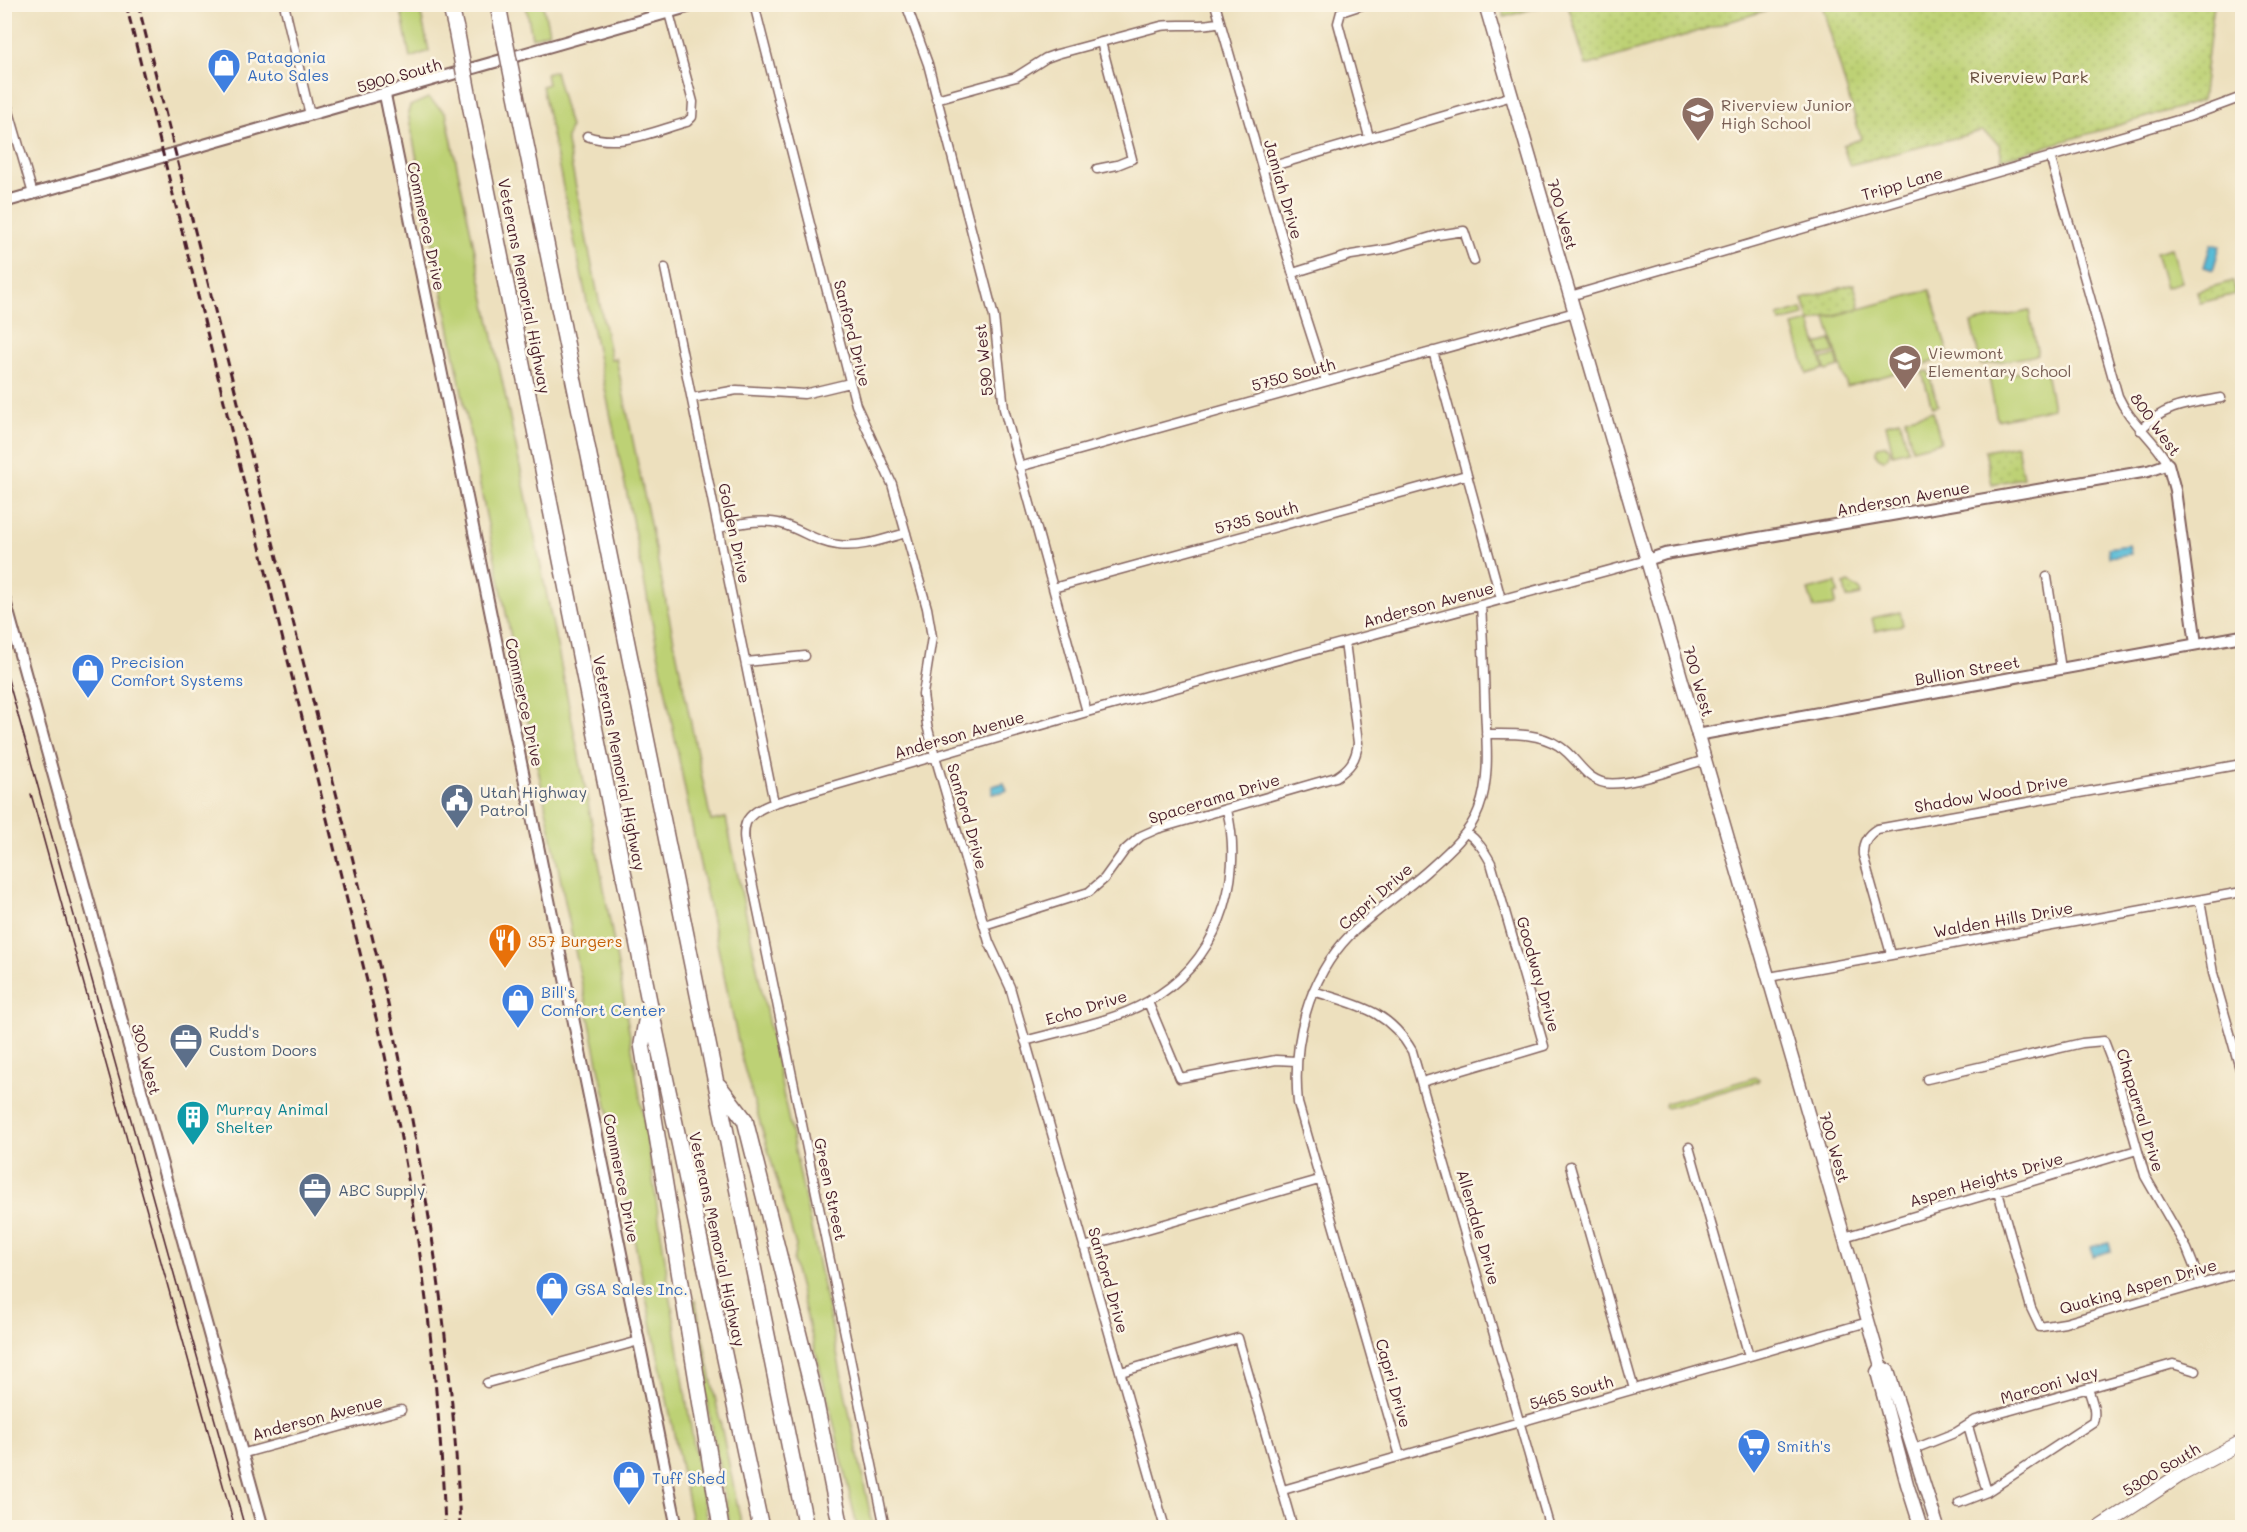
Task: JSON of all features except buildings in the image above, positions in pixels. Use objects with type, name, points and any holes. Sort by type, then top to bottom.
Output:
[{"type":"highway","name":"Veterans Memorial Highway","points":[[450,4],[649,1001],[761,1527]]},
{"type":"highway","name":"Veterans Memorial Highway","points":[[498,4],[806,1527]]},
{"type":"highway","points":[[649,1001],[642,1044],[721,1527]]},
{"type":"highway","points":[[715,1081],[745,1120],[815,1399],[841,1527]]},
{"type":"main road","name":"700 West","points":[[1485,4],[1881,1366],[1888,1371],[1938,1527]]},
{"type":"main road","name":"700 West","points":[[1881,1366],[1877,1372],[1921,1527]]},
{"type":"main road","name":"5300 South","points":[[2099,1527],[2180,1475],[2242,1442]]},
{"type":"street","points":[[284,4],[310,115]]},
{"type":"street","name":"5900 South","points":[[4,202],[698,4]]},
{"type":"street","name":"Sanford Drive","points":[[754,4],[850,383],[863,422],[889,476],[930,621],[931,648],[923,694],[935,756],[989,942],[1005,973],[1165,1527]]},
{"type":"street","name":"590 West","points":[[906,4],[921,42],[994,317],[998,339],[1001,395],[1087,712]]},
{"type":"street","name":"Jamiah Drive","points":[[1215,4],[1326,381]]},
{"type":"street","points":[[1365,4],[1341,12],[1338,23],[1369,137]]},
{"type":"street","points":[[587,136],[603,142],[619,142],[687,122],[692,117],[693,102],[669,13]]},
{"type":"street","points":[[936,99],[1010,79],[1026,72],[1046,58],[1101,42],[1172,24],[1197,26],[1220,22]]},
{"type":"street","points":[[1096,169],[1132,159],[1101,42]]},
{"type":"street","points":[[4,94],[33,194]]},
{"type":"street","name":"Commerce Drive","points":[[385,95],[677,1527]]},
{"type":"street","points":[[1263,169],[1512,96]]},
{"type":"street","name":"Tripp Lane","points":[[1570,296],[2188,117],[2242,97]]},
{"type":"street","name":"800 West","points":[[2050,156],[2118,396],[2124,411],[2154,443],[2168,464],[2175,490],[2196,644]]},
{"type":"street","points":[[1293,273],[1351,255],[1384,251],[1464,231],[1474,261]]},
{"type":"street","name":"Golden Drive","points":[[665,268],[774,803]]},
{"type":"street","name":"5750 South","points":[[1019,466],[1575,312]]},
{"type":"street","points":[[1433,351],[1501,599]]},
{"type":"street","points":[[692,398],[737,390],[804,394],[850,383]]},
{"type":"street","points":[[2140,430],[2160,413],[2176,407],[2221,398]]},
{"type":"street","name":"Anderson Avenue","points":[[747,857],[744,838],[746,821],[756,812],[774,803],[1087,712],[1675,552],[2148,471],[2168,464]]},
{"type":"street","name":"5735 South","points":[[1053,588],[1466,475]]},
{"type":"street","points":[[718,528],[763,521],[840,546],[867,544],[906,533]]},
{"type":"street","points":[[2047,578],[2061,669]]},
{"type":"street","name":"300 West","points":[[4,597],[263,1527]]},
{"type":"street","name":"Capri Drive","points":[[1400,1456],[1298,1103],[1296,1061],[1302,1023],[1313,991],[1329,963],[1349,936],[1442,858],[1466,832],[1479,810],[1485,786],[1486,734],[1481,605]]},
{"type":"street","name":"Bullion Street","points":[[1697,735],[2242,636]]},
{"type":"street","name":"Spacerama Drive","points":[[984,925],[1089,892],[1104,879],[1125,849],[1141,836],[1176,823],[1336,777],[1355,759],[1358,743],[1345,642]]},
{"type":"street","points":[[746,662],[805,656]]},
{"type":"street","points":[[1486,734],[1546,739],[1570,754],[1587,775],[1605,783],[1629,782],[1705,760]]},
{"type":"street","name":"Shadow Wood Drive","points":[[1891,954],[1863,855],[1867,837],[1877,829],[2242,764]]},
{"type":"street","name":"Echo Drive","points":[[1025,1041],[1113,1016],[1148,1002],[1181,977],[1194,962],[1220,921],[1233,862],[1227,810]]},
{"type":"street","name":"Goodway Drive","points":[[1422,1082],[1544,1046],[1491,863],[1476,839],[1466,832]]},
{"type":"street","name":"Green Street","points":[[747,857],[885,1527]]},
{"type":"street","name":"Walden Hills Drive","points":[[1769,977],[2242,892]]},
{"type":"street","points":[[2200,900],[2213,973],[2242,1076]]},
{"type":"street","name":"Allendale Drive","points":[[1313,991],[1361,1007],[1394,1025],[1412,1051],[1550,1527]]},
{"type":"street","points":[[1148,1002],[1180,1078],[1276,1060],[1296,1061]]},
{"type":"street","name":"Chaparral Drive","points":[[1927,1079],[2082,1043],[2104,1041],[2114,1067],[2148,1183],[2187,1249],[2201,1284]]},
{"type":"street","points":[[1689,1147],[1749,1356]]},
{"type":"street","name":"Aspen Heights Drive","points":[[1844,1237],[2137,1150]]},
{"type":"street","points":[[1570,1166],[1634,1389]]},
{"type":"street","points":[[1084,1247],[1320,1180]]},
{"type":"street","name":"Quaking Aspen Drive","points":[[1998,1192],[2031,1308],[2040,1327],[2065,1323],[2242,1272]]},
{"type":"street","name":"5465 South","points":[[1282,1490],[1868,1322]]},
{"type":"street","points":[[1120,1372],[1238,1338],[1293,1527]]},
{"type":"street","points":[[487,1383],[639,1341]]},
{"type":"street","name":"Marconi Way","points":[[1914,1449],[1948,1436],[1976,1420],[2173,1364],[2196,1371]]},
{"type":"street","points":[[1959,1503],[1987,1492],[2093,1422],[2094,1409],[2088,1388]]},
{"type":"street","name":"Anderson Avenue","points":[[241,1454],[401,1410]]},
{"type":"street","points":[[1968,1426],[1987,1492]]},
{"type":"green space","points":[[1501,4],[1546,4],[1546,5],[1504,17]]},
{"type":"green space","name":"Riverview Park","points":[[2214,4],[2202,101],[2002,159],[1999,144],[1982,131],[1849,165],[1843,145],[1861,139],[1822,5]]},
{"type":"green space","points":[[400,5],[419,5],[429,51],[410,58]]},
{"type":"green space","points":[[526,5],[543,5],[549,32],[532,38]]},
{"type":"green space","points":[[1568,5],[1777,5],[1777,7],[1586,66]]},
{"type":"green space","points":[[555,71],[570,127],[567,143],[611,359],[616,358],[711,821],[726,818],[873,1527],[857,1527],[793,1261],[796,1246],[743,1064],[695,841],[627,494],[542,86],[548,84],[546,74]]},
{"type":"green space","points":[[428,98],[446,113],[589,809],[631,1042],[708,1527],[693,1527],[478,476],[408,113],[410,106]]},
{"type":"green space","points":[[2172,248],[2182,282],[2166,287],[2156,252]]},
{"type":"green space","points":[[2233,281],[2236,294],[2200,303],[2197,291]]},
{"type":"green space","points":[[1854,284],[1860,308],[1810,322],[1803,299]]},
{"type":"green space","points":[[1930,290],[1949,357],[1847,387],[1826,318]]},
{"type":"green space","points":[[1802,309],[1804,316],[1780,322],[1778,316]]},
{"type":"green space","points":[[2029,311],[2038,355],[1981,365],[1971,323]]},
{"type":"green space","points":[[1810,322],[1824,369],[1807,374],[1793,326]]},
{"type":"green space","points":[[1831,340],[1835,352],[1821,356],[1817,344]]},
{"type":"green space","points":[[1836,355],[1839,367],[1826,371],[1822,359]]},
{"type":"green space","points":[[2045,367],[2053,408],[1997,420],[1989,378]]},
{"type":"green space","points":[[1928,371],[1938,405],[1932,407],[1922,372]]},
{"type":"green space","points":[[1933,411],[1941,442],[1912,449],[1905,418]]},
{"type":"green space","points":[[1900,420],[1908,450],[1893,454],[1886,424]]},
{"type":"green space","points":[[1880,445],[1886,445],[1890,452],[1886,459],[1880,459],[1876,455],[1876,449]]},
{"type":"green space","points":[[2017,445],[2023,478],[1992,484],[1985,451]]},
{"type":"green space","points":[[1836,583],[1838,593],[1835,594],[1835,605],[1814,608],[1808,590]]},
{"type":"green space","points":[[1849,583],[1860,590],[1861,595],[1847,598],[1844,585]]},
{"type":"green space","points":[[1900,612],[1903,625],[1875,631],[1872,618]]},
{"type":"green space","points":[[1756,1077],[1758,1081],[1667,1108],[1665,1106],[1666,1103]]},
{"type":"green space","points":[[695,1300],[742,1527],[730,1527],[689,1301]]},
{"type":"water","points":[[2211,244],[2220,246],[2213,270],[2204,267]]},
{"type":"water","points":[[2129,545],[2131,554],[2109,557],[2108,548]]},
{"type":"water","points":[[1004,783],[1007,791],[992,794],[992,786]]},
{"type":"water","points":[[2109,1242],[2111,1251],[2093,1256],[2091,1247]]},
{"type":"tram line","points":[[4,665],[245,1528]]},
{"type":"tram line","points":[[31,794],[235,1528]]},
{"type":"railway","points":[[126,4],[383,1046],[406,1165],[424,1286],[437,1407],[445,1528]]},
{"type":"railway","points":[[138,4],[371,932],[404,1079],[441,1302],[456,1452],[460,1528]]},
{"type":"place","name":"Patagonia Auto Sales","points":[[224,94]]},
{"type":"place","name":"Riverview Junior High School","points":[[1698,142]]},
{"type":"place","name":"Viewmont Elementary School","points":[[1905,390]]},
{"type":"place","name":"Precision Comfort Systems","points":[[88,699]]},
{"type":"place","name":"Utah Highway Patrol","points":[[457,829]]},
{"type":"place","name":"357 Burgers","points":[[505,969]]},
{"type":"place","name":"Bill's Comfort Center","points":[[518,1029]]},
{"type":"place","name":"Rudd's Custom Doors","points":[[186,1069]]},
{"type":"place","name":"Murray Animal Shelter","points":[[193,1146]]},
{"type":"place","name":"ABC Supply","points":[[315,1218]]},
{"type":"place","name":"GSA Sales Inc.","points":[[552,1317]]},
{"type":"place","name":"Smith's","points":[[1754,1474]]},
{"type":"place","name":"Tuff Shed","points":[[629,1506]]}]
